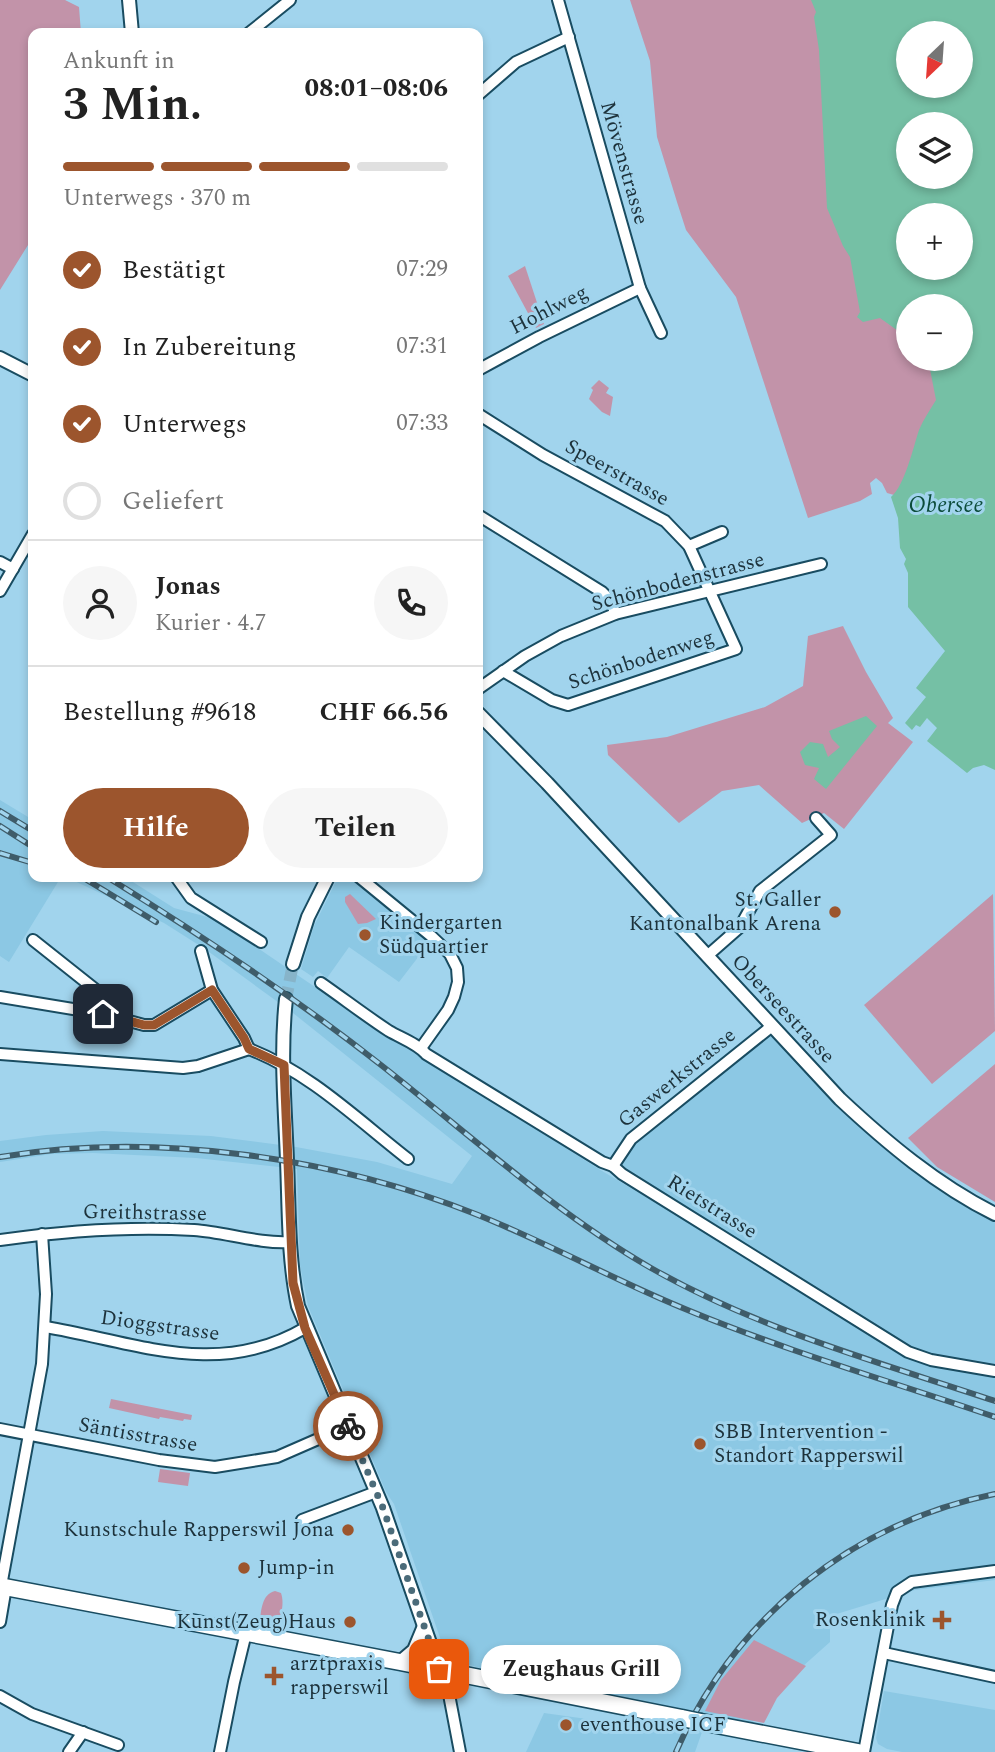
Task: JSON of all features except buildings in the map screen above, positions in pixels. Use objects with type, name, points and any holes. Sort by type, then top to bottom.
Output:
[{"type":"main road","points":[[2,1587],[439,1669],[858,1752]]},
{"type":"street","points":[[129,0],[132,28]]},
{"type":"street","points":[[255,28],[290,0]]},
{"type":"street","name":"Mövenstrasse","points":[[558,0],[639,288],[661,333]]},
{"type":"street","points":[[483,91],[516,62],[569,37]]},
{"type":"street","name":"Hohlweg","points":[[483,367],[639,288]]},
{"type":"street","points":[[0,358],[28,372]]},
{"type":"street","name":"Speerstrasse","points":[[483,417],[544,455],[665,522],[690,546],[711,592]]},
{"type":"street","points":[[483,518],[602,592],[612,602],[615,614]]},
{"type":"street","points":[[690,546],[722,532]]},
{"type":"street","points":[[0,591],[28,543]]},
{"type":"street","points":[[0,562],[13,569]]},
{"type":"street","name":"Schönbodenstrasse","points":[[483,685],[561,636],[615,614],[821,564]]},
{"type":"street","name":"Schönbodenweg","points":[[503,671],[552,701],[568,705],[736,649],[711,592]]},
{"type":"street","name":"Oberseestrasse","points":[[483,718],[547,783],[840,1099],[874,1131],[935,1177],[995,1214]]},
{"type":"street","points":[[707,956],[740,928],[760,891],[831,835],[816,818]]},
{"type":"street","points":[[180,882],[191,898],[261,942]]},
{"type":"street","points":[[293,964],[308,917],[326,882]]},
{"type":"street","points":[[365,882],[431,936],[450,954],[457,968],[458,982],[451,1004],[421,1048]]},
{"type":"street","points":[[33,940],[101,994],[113,1016]]},
{"type":"street","points":[[201,951],[212,990],[249,1049],[284,1065],[304,1078],[408,1159]]},
{"type":"street","name":"Rietstrasse","points":[[321,983],[387,1030],[421,1048],[426,1054],[519,1113],[613,1166],[908,1352],[931,1360],[995,1371]]},
{"type":"street","points":[[0,997],[154,1025],[212,990]]},
{"type":"street","points":[[286,999],[284,1065],[293,1283],[305,1328],[376,1492],[439,1669],[447,1684],[460,1752]]},
{"type":"street","name":"Gaswerkstrasse","points":[[613,1166],[631,1139],[772,1026]]},
{"type":"street","points":[[0,1054],[169,1068],[198,1066],[249,1049]]},
{"type":"street","name":"Greithstrasse","points":[[0,1240],[111,1229],[193,1230],[290,1242]]},
{"type":"street","points":[[0,1622],[2,1587],[30,1435],[46,1327],[42,1234]]},
{"type":"street","name":"Dioggstrasse","points":[[46,1327],[147,1347],[210,1356],[241,1353],[269,1346],[305,1328]]},
{"type":"street","name":"Säntisstrasse","points":[[0,1429],[180,1464],[215,1467],[277,1457],[348,1426]]},
{"type":"street","points":[[302,1520],[376,1492]]},
{"type":"street","points":[[864,1752],[894,1600],[900,1589],[912,1582],[995,1571]]},
{"type":"street","points":[[401,1662],[414,1650],[424,1626]]},
{"type":"street","points":[[220,1752],[233,1682],[246,1633]]},
{"type":"street","points":[[884,1653],[995,1677]]},
{"type":"street","points":[[0,1696],[32,1714],[118,1745]]},
{"type":"street","points":[[69,1752],[83,1732]]},
{"type":"shaded area","points":[[0,0],[65,0],[79,7],[81,28],[28,28],[28,245],[0,290]]},
{"type":"shaded area","points":[[630,0],[910,0],[910,21],[896,21],[896,98],[909,98],[909,112],[896,112],[896,189],[956,189],[959,203],[896,203],[896,280],[973,280],[973,277],[995,416],[894,495],[887,493],[876,478],[870,483],[872,494],[860,501],[808,518],[736,297],[686,230],[657,137],[650,61]]},
{"type":"shaded area","points":[[525,266],[544,324],[536,328],[508,276]]},
{"type":"shaded area","points":[[599,380],[609,388],[606,393],[613,397],[610,416],[589,399],[593,390],[591,388]]},
{"type":"shaded area","points":[[843,626],[893,718],[888,723],[913,742],[844,829],[824,813],[802,823],[759,785],[722,791],[679,823],[608,755],[607,745],[667,737],[765,707],[803,686],[808,636]]},
{"type":"shaded area","points":[[0,800],[28,817],[28,882],[58,882],[9,962],[0,956]]},
{"type":"shaded area","points":[[77,882],[133,882],[174,908],[215,919],[365,1021],[602,1171],[832,1307],[899,1350],[926,1364],[956,1369],[908,1352],[613,1166],[624,1148],[772,1026],[874,1131],[995,1214],[995,1580],[915,1590],[830,1616],[830,1642],[784,1683],[752,1723],[708,1715],[695,1752],[526,1752],[544,1713],[673,1731],[684,1709],[490,1671],[447,1658],[394,1504],[386,1492],[308,1306],[300,1265],[297,1169],[196,1158],[93,1153],[51,1154],[0,1162],[0,1141],[103,1131],[211,1136],[296,1147],[377,1162],[452,1184],[472,1156],[293,1013],[205,949],[164,923]]},
{"type":"shaded area","name":"Kindergarten Südquartier","points":[[336,882],[354,882],[429,943],[399,982],[349,947],[327,978],[318,971],[313,977],[301,969],[314,926]]},
{"type":"shaded area","points":[[350,894],[376,919],[358,924],[345,902],[345,897]]},
{"type":"shaded area","points":[[993,894],[995,1031],[932,1084],[864,1005]]},
{"type":"shaded area","points":[[995,1064],[995,1202],[937,1167],[908,1138]]},
{"type":"shaded area","points":[[111,1399],[192,1415],[191,1420],[159,1419],[109,1408]]},
{"type":"shaded area","points":[[160,1469],[190,1473],[188,1486],[158,1482]]},
{"type":"shaded area","points":[[275,1591],[281,1593],[282,1608],[277,1623],[270,1629],[260,1622],[261,1613],[267,1595]]},
{"type":"shaded area","points":[[754,1640],[806,1666],[777,1698],[764,1723],[705,1711],[721,1680]]},
{"type":"shaded area","points":[[884,1691],[995,1710],[995,1752],[902,1752],[887,1749],[878,1744],[876,1738]]},
{"type":"water","name":"Obersee","points":[[811,0],[995,0],[995,770],[984,765],[967,773],[927,741],[937,728],[927,718],[920,727],[916,725],[912,730],[905,723],[926,697],[916,688],[945,651],[908,607],[908,573],[904,564],[906,559],[900,548],[898,518],[891,497],[908,466],[919,430],[936,400],[930,371],[973,371],[973,294],[896,294],[896,329],[880,318],[863,322],[857,317],[860,312],[850,257],[827,208],[819,50],[814,17],[816,12]]},
{"type":"water","points":[[866,716],[877,726],[826,789],[814,779],[819,768],[805,765],[800,752],[810,742],[823,744],[828,757],[840,747],[829,731]]},
{"type":"tunnel","points":[[286,999],[293,964]]},
{"type":"railway","points":[[0,811],[28,828]]},
{"type":"railway","points":[[0,826],[28,844]]},
{"type":"railway","points":[[0,853],[28,861]]},
{"type":"railway","points":[[90,882],[156,922]]},
{"type":"railway","points":[[115,882],[280,990],[381,1065],[546,1197],[651,1268],[692,1290],[776,1327],[995,1401]]},
{"type":"railway","points":[[0,1157],[120,1147],[181,1149],[243,1154],[364,1178],[478,1215],[663,1300],[727,1326],[995,1417]]},
{"type":"railway","points":[[676,1752],[700,1704],[730,1659],[765,1619],[804,1584],[847,1553],[893,1528],[943,1508],[995,1494]]},
{"type":"way so far","points":[[348,1426],[383,1508],[439,1669]]},
{"type":"place","name":"St. Galler Kantonalbank Arena","points":[[835,912]]},
{"type":"place","name":"Kindergarten Südquartier","points":[[365,935]]},
{"type":"place","name":"SBB Intervention - Standort Rapperswil","points":[[700,1444]]},
{"type":"place","name":"Kunstschule Rapperswil Jona","points":[[348,1530]]},
{"type":"place","name":"Jump-in","points":[[244,1568]]},
{"type":"place","name":"Rosenklinik","points":[[942,1620]]},
{"type":"place","name":"Kunst(Zeug)Haus","points":[[350,1622]]},
{"type":"place","name":"Zeughaus Grill","points":[[439,1669]]},
{"type":"place","name":"arztpraxis rapperswil","points":[[274,1676]]},
{"type":"place","name":"eventhouse ICF","points":[[566,1725]]},
{"type":"route","points":[[103,1014],[144,1025],[154,1025],[212,990],[249,1049],[284,1065],[293,1283],[305,1328],[348,1426]]}]
